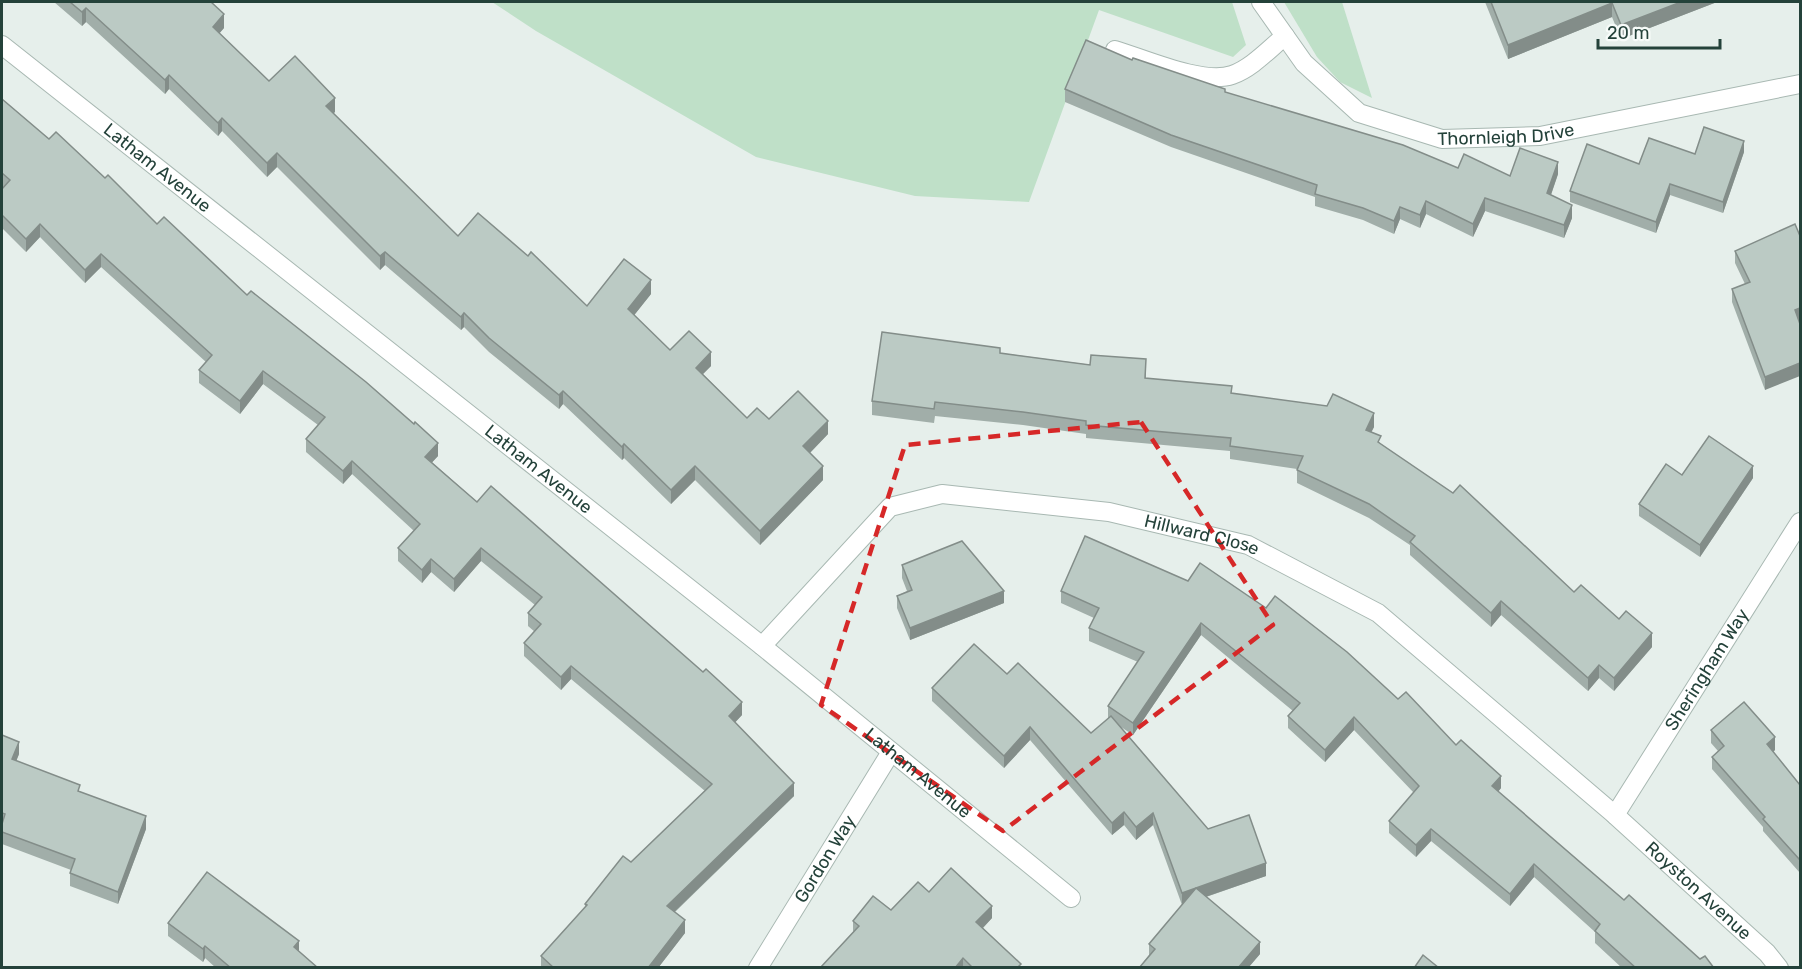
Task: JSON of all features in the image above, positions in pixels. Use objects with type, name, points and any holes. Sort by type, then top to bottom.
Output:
[{"type":"street","name":"Thornleigh Drive","points":[[1261,2],[1304,63],[1359,113],[1442,139],[1540,136],[1800,84]]},
{"type":"street","points":[[1115,50],[1186,72],[1220,78],[1234,74],[1250,65],[1285,36]]},
{"type":"street","name":"Latham Avenue","points":[[2,45],[762,646],[1071,898]]},
{"type":"street","name":"Hillward Close","points":[[762,646],[890,507],[942,494],[1109,512],[1248,544],[1378,613],[1615,815]]},
{"type":"street","name":"Sheringham Way","points":[[1615,815],[1800,522]]},
{"type":"street","name":"Gordon Way","points":[[758,968],[891,752]]},
{"type":"street","name":"Royston Avenue","points":[[1615,815],[1767,953],[1779,968]]},
{"type":"highlighted area","points":[[1141,422],[1273,625],[1003,831],[821,705],[905,445]]},
{"type":"green space","points":[[492,2],[1232,2],[1246,45],[1233,57],[1099,10],[1029,202],[915,196],[756,157],[536,31]]},
{"type":"green space","points":[[1284,2],[1342,2],[1372,98],[1340,82],[1317,57]]},
{"type":"building","points":[[70,2],[211,2],[224,14],[213,27],[269,81],[295,56],[335,98],[326,106],[458,236],[478,213],[528,256],[531,252],[587,306],[624,259],[651,280],[628,309],[670,350],[689,331],[711,352],[696,368],[747,418],[757,408],[769,419],[798,391],[828,421],[803,446],[823,466],[760,531],[695,466],[671,490],[624,444],[622,447],[563,391],[559,395],[489,338],[464,313],[461,317],[385,252],[380,256],[277,153],[267,163],[222,118],[218,123],[169,75],[165,80],[86,8],[82,12]]},
{"type":"building","points":[[1491,2],[1681,2],[1621,25],[1612,3],[1508,45]]},
{"type":"building","points":[[1086,40],[1132,60],[1133,58],[1225,89],[1225,92],[1403,145],[1458,168],[1464,154],[1510,176],[1520,148],[1558,162],[1547,193],[1572,205],[1564,225],[1485,198],[1473,224],[1426,201],[1420,215],[1400,207],[1394,221],[1363,208],[1315,194],[1317,185],[1171,135],[1065,89]]},
{"type":"building","points":[[2,99],[49,139],[56,132],[105,178],[108,175],[157,224],[164,217],[247,295],[251,291],[366,382],[414,424],[415,422],[438,443],[425,457],[477,502],[491,486],[703,672],[706,669],[742,702],[729,716],[794,783],[667,906],[685,920],[648,968],[554,968],[541,956],[587,905],[585,904],[623,856],[631,862],[712,784],[571,666],[561,677],[524,643],[541,624],[528,613],[542,597],[481,548],[454,579],[431,559],[422,570],[398,548],[420,524],[352,461],[343,471],[306,439],[325,417],[263,371],[240,401],[199,370],[212,355],[101,254],[85,270],[40,224],[26,239],[2,215],[2,189],[10,180],[2,173]]},
{"type":"building","points":[[1704,127],[1744,141],[1723,202],[1670,184],[1656,222],[1570,191],[1587,144],[1639,164],[1649,138],[1695,154]]},
{"type":"building","points":[[1795,224],[1800,236],[1800,308],[1795,310],[1800,324],[1800,363],[1765,377],[1732,289],[1750,282],[1735,251]]},
{"type":"building","points":[[882,332],[1000,348],[1000,353],[1090,365],[1091,355],[1146,359],[1145,378],[1232,386],[1231,393],[1327,406],[1333,394],[1374,413],[1366,430],[1381,436],[1378,442],[1453,493],[1460,485],[1574,592],[1581,585],[1619,619],[1626,611],[1652,633],[1614,678],[1599,665],[1588,678],[1501,601],[1491,613],[1410,542],[1415,536],[1369,504],[1297,470],[1303,456],[1230,446],[1231,438],[1086,425],[1086,421],[935,402],[934,409],[872,401]]},
{"type":"building","points":[[1709,436],[1753,466],[1700,545],[1639,504],[1666,464],[1682,475]]},
{"type":"building","points":[[1085,536],[1188,581],[1200,563],[1266,608],[1275,596],[1347,652],[1398,699],[1406,692],[1456,745],[1461,740],[1501,776],[1492,786],[1624,900],[1629,895],[1700,959],[1705,956],[1714,968],[1636,968],[1595,931],[1600,924],[1534,864],[1510,894],[1431,829],[1416,845],[1389,821],[1419,786],[1354,717],[1325,750],[1288,716],[1300,703],[1201,623],[1133,723],[1108,706],[1144,652],[1089,628],[1099,608],[1061,591]]},
{"type":"building","points":[[962,541],[1004,591],[910,628],[897,596],[912,590],[902,565]]},
{"type":"building","points":[[974,644],[1007,674],[1018,663],[1091,733],[1111,716],[1208,829],[1249,815],[1266,863],[1182,893],[1153,813],[1136,827],[1124,812],[1112,823],[1030,727],[1004,756],[932,688]]},
{"type":"building","points":[[1744,702],[1775,737],[1767,744],[1800,785],[1800,860],[1712,757],[1724,746],[1711,730]]},
{"type":"building","points":[[2,735],[19,742],[12,759],[80,785],[78,791],[146,816],[118,892],[70,873],[75,859],[2,832],[5,814],[2,813]]},
{"type":"building","points":[[951,868],[992,906],[976,922],[1021,964],[1017,968],[973,968],[963,958],[955,968],[820,968],[859,926],[853,921],[873,896],[891,910],[918,882],[929,892]]},
{"type":"building","points":[[207,872],[299,941],[294,947],[318,968],[231,968],[205,946],[203,949],[168,923]]},
{"type":"building","points":[[1196,888],[1260,942],[1238,968],[1139,968],[1155,949],[1149,944]]},
{"type":"building","points":[[1423,955],[1439,968],[1414,968]]}]
